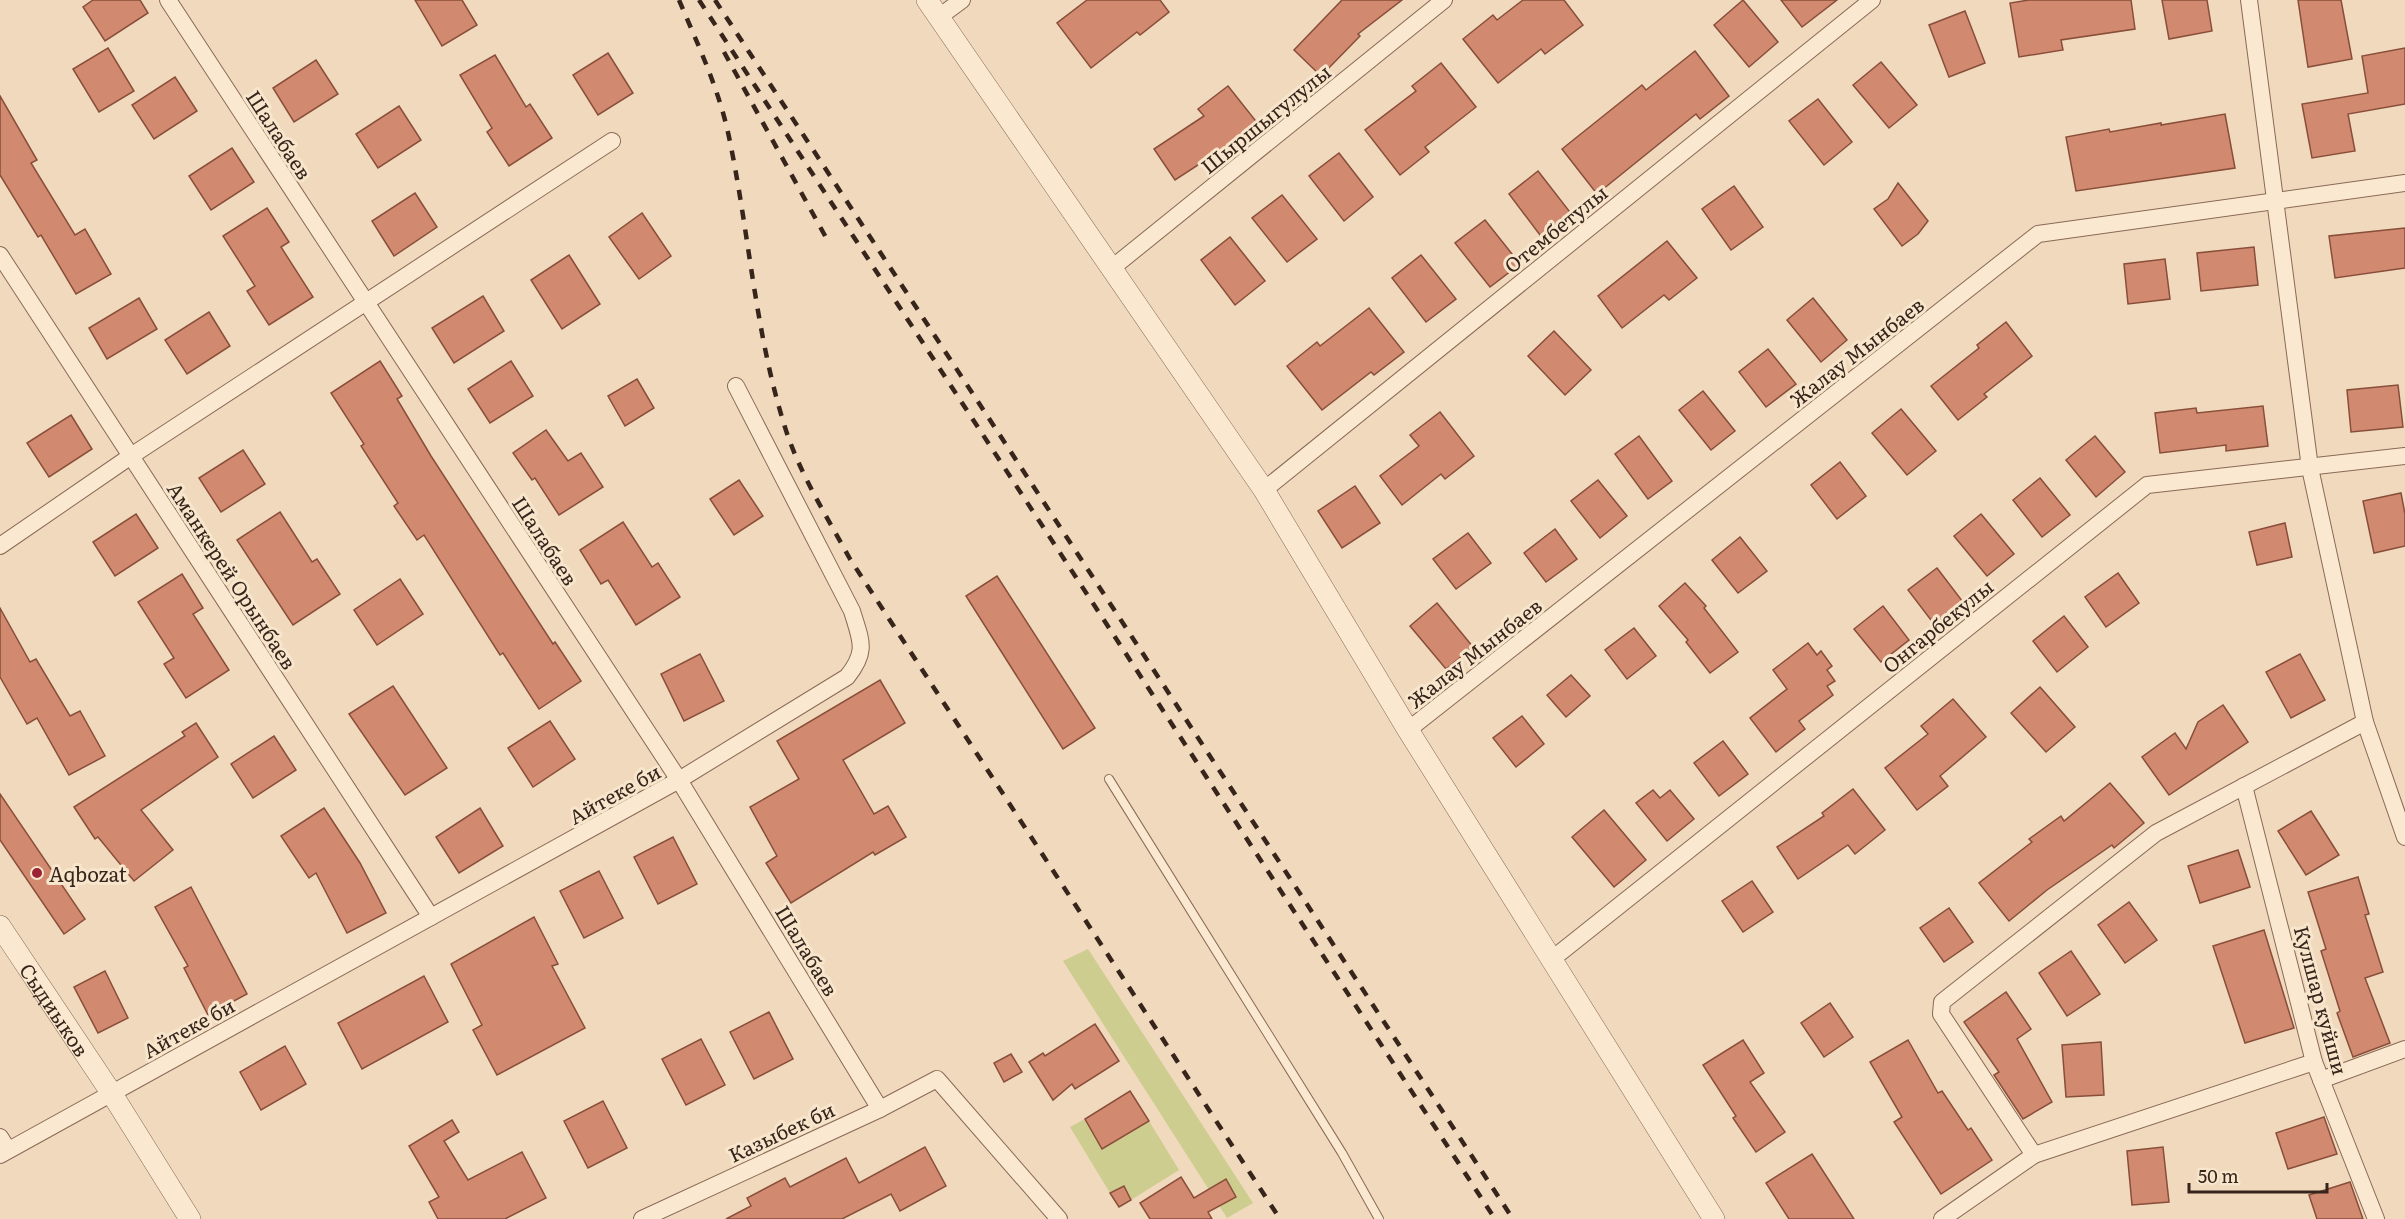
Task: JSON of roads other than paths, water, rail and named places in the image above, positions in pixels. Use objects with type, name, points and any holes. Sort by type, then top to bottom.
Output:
[{"type":"street","name":"Шалабаев","points":[[168,0],[679,780],[880,1109]]},
{"type":"street","points":[[962,0],[933,8],[1264,490],[1408,730],[1714,1219]]},
{"type":"street","name":"Шыршыгулулы","points":[[1112,268],[1444,0]]},
{"type":"street","name":"Отембетулы","points":[[1264,490],[1872,0]]},
{"type":"street","points":[[2249,0],[2310,468],[2365,722],[2405,837]]},
{"type":"street","points":[[0,546],[131,456],[612,141]]},
{"type":"street","name":"Жалау Мынбаев","points":[[1408,730],[2038,234],[2405,183]]},
{"type":"street","name":"Аманкерей Орынбаев","points":[[0,255],[431,917]]},
{"type":"street","name":"Айтеке би","points":[[3,1147],[112,1094],[679,780],[847,677],[860,660],[860,639],[852,610],[736,386]]},
{"type":"street","name":"Онгарбекулы","points":[[1551,960],[2147,485],[2405,456]]},
{"type":"street","points":[[2034,1155],[1941,1014],[1942,1002],[2156,833],[2365,722]]},
{"type":"street","name":"Кулшар куйши","points":[[2244,786],[2314,1062],[2376,1219]]},
{"type":"street","name":"Сыдиыков","points":[[3,936],[112,1094],[190,1219]]},
{"type":"street","points":[[2321,1080],[2405,1048]]},
{"type":"street","points":[[1942,1219],[2034,1155],[2314,1062]]},
{"type":"street","name":"Казыбек би","points":[[642,1219],[880,1109],[937,1079],[1059,1219]]},
{"type":"lane","points":[[1109,779],[1342,1153],[1379,1219]]},
{"type":"railway","points":[[679,0],[707,67],[725,119],[759,317],[774,389],[790,441],[805,476],[850,559],[1280,1219]]},
{"type":"railway","points":[[699,0],[1495,1219]]},
{"type":"railway","points":[[715,0],[1513,1219]]},
{"type":"railway","points":[[724,52],[829,243]]},
{"type":"place","name":"Aqbozat","points":[[37,873]]}]
